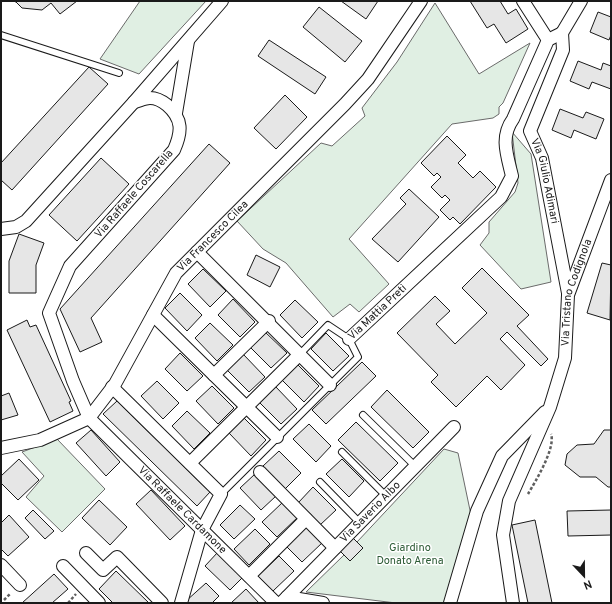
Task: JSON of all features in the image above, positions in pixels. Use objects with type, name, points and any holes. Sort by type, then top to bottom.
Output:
[{"type":"street","points":[[1,229],[16,226],[26,221],[134,102],[222,1]]},
{"type":"street","name":"Via Francesco Cilea","points":[[1,448],[40,440],[89,418],[112,387],[176,273],[350,99],[368,78],[421,1]]},
{"type":"street","points":[[523,1],[548,40],[562,33],[581,1]]},
{"type":"street","name":"Via Giulio Adimari","points":[[562,33],[563,50],[530,131],[542,158],[568,294]]},
{"type":"street","points":[[176,113],[189,40]]},
{"type":"street","name":"Via Mattia Preti","points":[[349,339],[500,197],[512,176],[506,150],[506,129],[513,119],[548,40]]},
{"type":"street","points":[[134,102],[150,98],[162,101],[176,113]]},
{"type":"street","name":"Via Raffaele Coscarella","points":[[89,418],[73,380],[49,313],[70,266],[174,150],[180,130],[176,113]]},
{"type":"street","points":[[513,119],[530,131]]},
{"type":"street","name":"Via Tristano Codignola","points":[[513,603],[503,535],[509,501],[550,407],[565,358],[568,294],[611,180]]},
{"type":"street","points":[[197,252],[269,321],[330,384]]},
{"type":"street","points":[[153,315],[277,437]]},
{"type":"street","points":[[214,375],[269,321]]},
{"type":"street","points":[[190,463],[300,354]]},
{"type":"street","points":[[112,387],[221,494],[202,530],[181,603]]},
{"type":"street","points":[[450,603],[477,511],[502,456],[550,407]]},
{"type":"street","name":"Via Raffaele Cardamone","points":[[89,418],[276,603]]},
{"type":"street","name":"Via Saverio Albo","points":[[284,600],[454,427]]},
{"type":"street","points":[[260,472],[335,548]]},
{"type":"street","points":[[249,576],[306,519]]},
{"type":"street","points":[[86,553],[103,570],[117,557],[162,603]]},
{"type":"street","points":[[1,565],[20,585]]},
{"type":"street","points":[[63,566],[99,603]]},
{"type":"street","name":"Via Saverio Albo","points":[[284,600],[323,603]]},
{"type":"lane","points":[[1,35],[119,73]]},
{"type":"lane","points":[[300,354],[328,326],[349,339]]},
{"type":"lane","name":"Via Mattia Preti","points":[[221,494],[358,357],[349,339]]},
{"type":"lane","points":[[363,414],[415,466]]},
{"type":"lane","points":[[342,452],[386,496]]},
{"type":"lane","points":[[320,482],[360,523]]},
{"type":"path","points":[[528,494],[549,453],[552,438],[550,432]]},
{"type":"green space","points":[[140,1],[206,1],[139,74],[100,59]]},
{"type":"green space","points":[[435,3],[479,74],[530,43],[503,103],[499,107],[499,114],[493,118],[452,124],[349,239],[389,284],[359,312],[350,304],[333,317],[286,263],[263,249],[237,221],[321,143],[332,146],[365,116],[362,108],[397,62]]},
{"type":"green space","points":[[512,132],[531,154],[551,282],[521,289],[480,245],[489,233],[489,222],[515,192],[518,183]]},
{"type":"green space","points":[[57,439],[105,489],[62,532],[26,497],[44,476],[22,452]]},
{"type":"green space","name":"Giardino Donato Arena","points":[[444,449],[458,453],[471,515],[445,603],[396,603],[306,592],[344,555],[350,561],[357,542]]},
{"type":"building","points":[[13,1],[77,1],[60,14],[51,3],[42,10],[22,8]]},
{"type":"building","points":[[341,1],[378,1],[366,19]]},
{"type":"building","points":[[470,1],[500,1],[508,14],[516,9],[528,29],[506,43],[494,24],[487,28]]},
{"type":"building","points":[[319,7],[362,41],[345,62],[303,27]]},
{"type":"building","points":[[598,12],[611,17],[611,35],[609,40],[590,32]]},
{"type":"building","points":[[269,40],[326,77],[315,94],[258,56]]},
{"type":"building","points":[[578,61],[601,70],[603,63],[611,66],[611,89],[592,82],[589,89],[570,81]]},
{"type":"building","points":[[89,67],[108,84],[12,190],[1,180],[1,163]]},
{"type":"building","points":[[285,95],[307,117],[276,149],[254,128]]},
{"type":"building","points":[[560,109],[583,118],[586,112],[604,119],[596,139],[574,130],[571,138],[552,130]]},
{"type":"building","points":[[447,136],[466,155],[458,163],[473,178],[480,171],[496,187],[460,224],[453,217],[450,220],[440,210],[450,200],[445,195],[442,198],[431,187],[441,177],[437,173],[434,176],[421,163]]},
{"type":"building","points":[[209,144],[230,163],[91,318],[102,342],[80,352],[60,309]]},
{"type":"building","points":[[101,158],[129,184],[77,241],[49,215]]},
{"type":"building","points":[[409,189],[439,217],[398,262],[372,239],[406,204],[400,198]]},
{"type":"building","points":[[19,234],[44,243],[36,265],[36,293],[9,293],[9,261]]},
{"type":"building","points":[[256,255],[280,267],[270,287],[247,275]]},
{"type":"building","points":[[602,263],[611,265],[610,320],[587,313]]},
{"type":"building","points":[[482,268],[529,315],[517,326],[548,359],[541,366],[507,332],[500,339],[525,365],[501,390],[487,376],[456,407],[431,382],[438,375],[397,333],[435,296],[450,311],[436,324],[455,344],[487,313],[462,288]]},
{"type":"building","points":[[203,269],[226,291],[210,307],[188,284]]},
{"type":"building","points":[[180,293],[202,315],[187,331],[165,308]]},
{"type":"building","points":[[233,299],[255,322],[240,337],[218,315]]},
{"type":"building","points":[[295,300],[318,322],[302,338],[280,315]]},
{"type":"building","points":[[27,320],[30,327],[36,325],[71,401],[69,402],[73,411],[50,422],[7,330]]},
{"type":"building","points":[[210,323],[233,345],[217,361],[195,338]]},
{"type":"building","points":[[264,331],[287,353],[271,368],[249,346]]},
{"type":"building","points":[[326,333],[349,356],[333,371],[311,349]]},
{"type":"building","points":[[180,353],[203,376],[187,391],[165,369]]},
{"type":"building","points":[[243,354],[265,377],[249,392],[227,370]]},
{"type":"building","points":[[362,362],[376,376],[326,424],[312,410]]},
{"type":"building","points":[[297,364],[319,386],[304,402],[281,379]]},
{"type":"building","points":[[157,381],[179,403],[163,419],[141,396]]},
{"type":"building","points":[[212,386],[234,408],[218,424],[196,401]]},
{"type":"building","points":[[275,386],[297,409],[281,424],[259,402]]},
{"type":"building","points":[[387,390],[429,432],[413,448],[371,407]]},
{"type":"building","points":[[9,393],[18,415],[1,420],[1,396]]},
{"type":"building","points":[[117,401],[210,492],[197,506],[103,414]]},
{"type":"building","points":[[187,411],[210,433],[194,449],[172,426]]},
{"type":"building","points":[[244,418],[266,440],[251,456],[229,433]]},
{"type":"building","points":[[356,422],[398,463],[380,481],[338,440]]},
{"type":"building","points":[[309,424],[331,446],[316,462],[293,439]]},
{"type":"building","points":[[91,430],[120,462],[106,476],[76,443]]},
{"type":"building","points":[[604,430],[611,430],[611,487],[608,487],[596,477],[580,477],[565,465],[567,454],[577,445],[594,444]]},
{"type":"building","points":[[279,451],[301,473],[285,489],[263,466]]},
{"type":"building","points":[[19,459],[39,480],[18,500],[1,483],[1,476]]},
{"type":"building","points":[[342,459],[364,481],[349,497],[326,474]]},
{"type":"building","points":[[255,474],[276,496],[261,510],[240,488]]},
{"type":"building","points":[[313,487],[336,510],[320,525],[298,503]]},
{"type":"building","points":[[151,490],[185,526],[170,540],[136,504]]},
{"type":"building","points":[[99,500],[127,527],[110,545],[82,518]]},
{"type":"building","points":[[283,502],[298,517],[277,537],[262,522]]},
{"type":"building","points":[[240,505],[255,519],[234,539],[220,525]]},
{"type":"building","points":[[33,510],[54,531],[45,539],[25,518]]},
{"type":"building","points":[[611,510],[611,535],[568,536],[567,511]]},
{"type":"building","points":[[9,515],[29,537],[8,556],[1,549],[1,523]]},
{"type":"building","points":[[535,520],[552,603],[528,603],[512,525]]},
{"type":"building","points":[[308,526],[323,542],[302,562],[287,547]]},
{"type":"building","points":[[255,529],[270,544],[249,565],[234,549]]},
{"type":"building","points":[[353,538],[363,548],[350,561],[340,551]]},
{"type":"building","points":[[218,552],[243,577],[230,590],[205,566]]},
{"type":"building","points":[[279,556],[294,571],[273,591],[258,576]]},
{"type":"building","points":[[116,571],[149,603],[113,603],[99,589]]},
{"type":"building","points":[[54,574],[68,589],[52,603],[22,603]]},
{"type":"building","points":[[206,583],[219,596],[212,603],[188,603],[186,601]]},
{"type":"building","points":[[246,589],[259,603],[231,603]]}]
